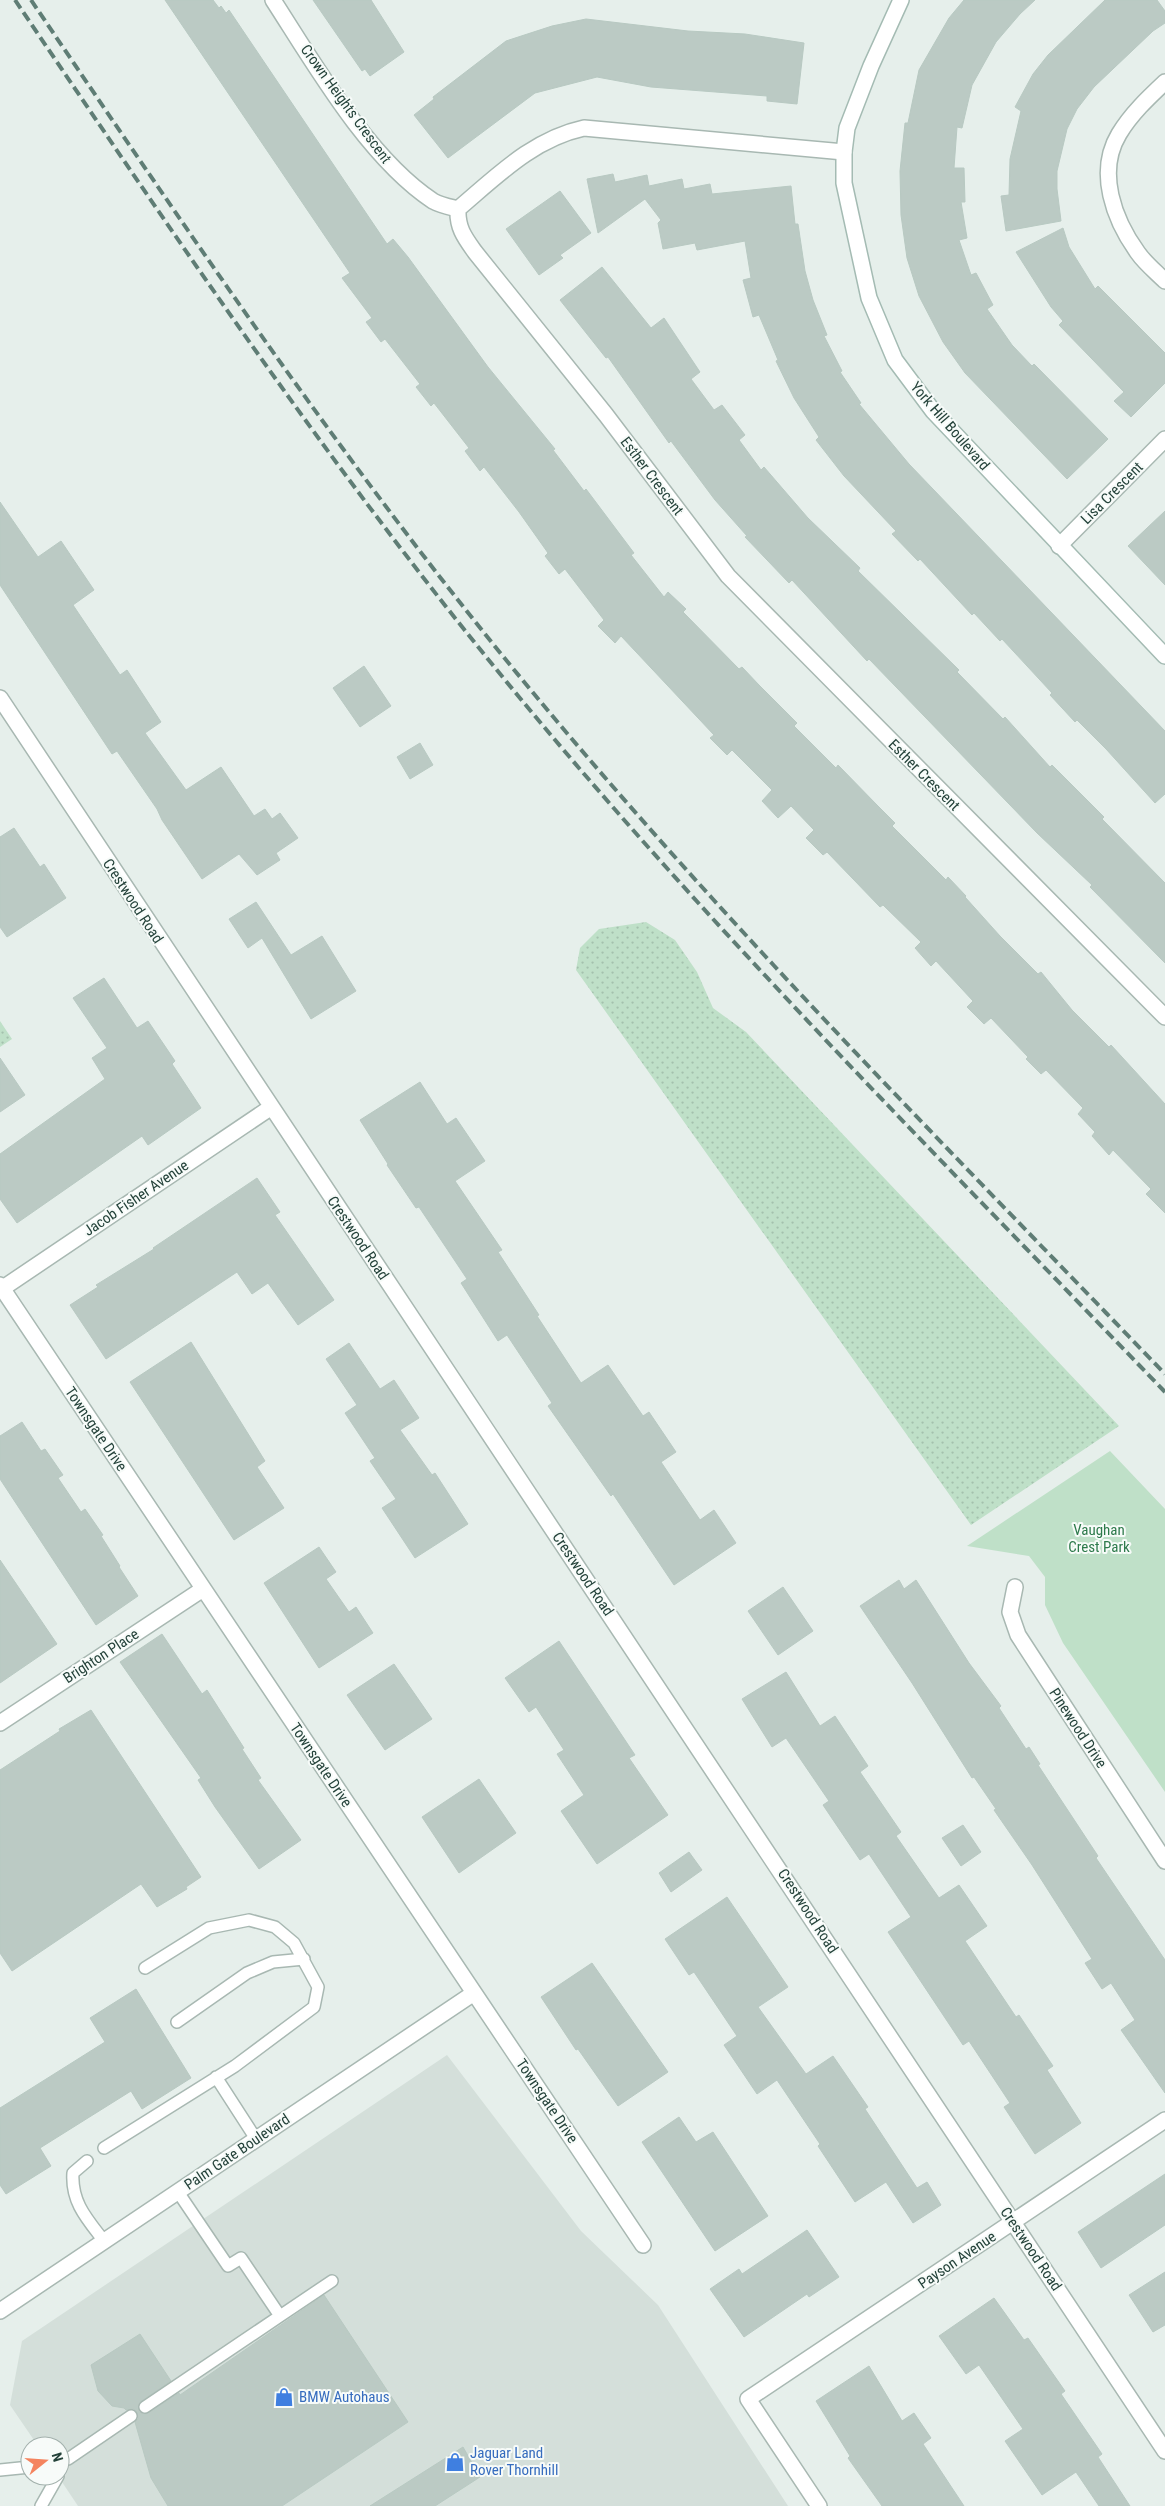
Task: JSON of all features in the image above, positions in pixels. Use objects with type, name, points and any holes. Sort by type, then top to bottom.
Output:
[{"type":"street","name":"Crown Heights Crescent","points":[[273,0],[317,69],[385,161],[434,202],[458,209]]},
{"type":"street","name":"York Hill Boulevard","points":[[901,0],[871,66],[847,128],[844,152],[844,183],[869,298],[895,360],[933,411],[1165,656]]},
{"type":"street","points":[[1165,82],[1136,110],[1118,135],[1110,156],[1109,183],[1114,210],[1138,254],[1165,281]]},
{"type":"street","points":[[458,209],[543,142],[566,132],[584,128],[844,152]]},
{"type":"street","name":"Esther Crescent","points":[[458,209],[461,231],[475,252],[606,415],[728,576],[1165,1017]]},
{"type":"street","name":"Lisa Crescent","points":[[1059,546],[1165,439]]},
{"type":"street","name":"Crestwood Road","points":[[0,698],[270,1108],[746,1818],[1165,2451]]},
{"type":"street","name":"Jacob Fisher Avenue","points":[[1,1288],[270,1108]]},
{"type":"street","name":"Townsgate Drive","points":[[1,1288],[643,2245]]},
{"type":"street","name":"Pinewood Drive","points":[[1015,1587],[1010,1612],[1018,1635],[1165,1862]]},
{"type":"street","name":"Brighton Place","points":[[0,1722],[202,1589]]},
{"type":"street","name":"Palm Gate Boulevard","points":[[0,2311],[474,1992]]},
{"type":"street","name":"Payson Avenue","points":[[820,2506],[748,2399],[1165,2120]]},
{"type":"lane","points":[[104,2148],[216,2077],[314,2007],[318,1987],[294,1943],[275,1927],[249,1920],[209,1928],[145,1968]]},
{"type":"lane","points":[[177,2022],[247,1973],[273,1962],[304,1959]]},
{"type":"lane","points":[[216,2077],[256,2139]]},
{"type":"lane","points":[[87,2161],[73,2173],[72,2189],[83,2214],[104,2241]]},
{"type":"lane","points":[[178,2192],[228,2266],[241,2258],[280,2316]]},
{"type":"lane","points":[[145,2407],[332,2281]]},
{"type":"lane","points":[[70,2456],[131,2416]]},
{"type":"lane","points":[[0,2470],[20,2468]]},
{"type":"lane","points":[[41,2506],[52,2486]]},
{"type":"shaded area","points":[[447,2055],[581,2231],[658,2305],[788,2506],[78,2506],[65,2486],[70,2486],[70,2436],[31,2436],[10,2405],[22,2341]]},
{"type":"green space","points":[[646,922],[675,940],[697,972],[713,1008],[746,1032],[1119,1426],[971,1525],[576,970],[580,948],[599,929]]},
{"type":"green space","points":[[0,1021],[12,1039],[0,1047]]},
{"type":"green space","name":"Vaughan Crest Park","points":[[1110,1451],[1165,1509],[1165,1792],[1063,1643],[1045,1605],[1045,1577],[1029,1556],[967,1546]]},
{"type":"building","points":[[165,0],[213,0],[226,13],[229,10],[387,244],[393,239],[408,257],[488,367],[555,449],[553,450],[584,491],[586,489],[634,553],[631,555],[664,597],[668,592],[686,609],[683,612],[739,669],[742,667],[797,723],[794,726],[836,768],[838,765],[895,823],[892,826],[946,880],[948,877],[1000,936],[1038,974],[1041,972],[1072,1010],[1109,1047],[1111,1045],[1165,1104],[1165,1213],[1146,1194],[1151,1189],[1113,1150],[1109,1155],[1092,1136],[1095,1132],[1078,1114],[1083,1108],[1046,1070],[1041,1074],[1026,1059],[1028,1057],[991,1018],[984,1024],[967,1007],[973,1001],[936,961],[931,966],[915,948],[921,942],[883,905],[880,907],[827,852],[823,855],[806,838],[814,830],[791,806],[778,818],[762,801],[772,790],[732,750],[727,755],[710,738],[714,735],[621,636],[615,643],[598,626],[604,620],[565,569],[559,574],[545,556],[548,553],[519,512],[484,467],[480,471],[465,451],[469,448],[434,403],[431,406],[416,387],[420,384],[385,339],[381,342],[366,322],[372,318],[342,278],[350,273]]},
{"type":"building","points":[[313,0],[371,0],[404,52],[370,76],[365,69],[362,71]]},
{"type":"building","points":[[964,0],[1035,0],[996,42],[972,85],[962,128],[957,127],[954,168],[964,168],[965,202],[961,202],[967,238],[959,240],[971,275],[976,273],[993,305],[987,309],[1012,345],[1032,366],[1034,364],[1108,439],[1067,479],[965,373],[943,342],[919,296],[907,258],[901,215],[900,171],[905,123],[908,123],[919,70],[949,18]]},
{"type":"building","points":[[1105,0],[1157,0],[1165,11],[1165,23],[1153,31],[1094,87],[1077,109],[1067,129],[1057,171],[1061,221],[1006,231],[1001,196],[1009,195],[1010,159],[1021,111],[1015,107],[1033,74],[1048,55]]},
{"type":"building","points":[[586,19],[688,31],[745,34],[804,43],[797,104],[767,101],[767,96],[651,87],[597,77],[535,93],[448,158],[414,115],[434,99],[433,97],[506,41],[552,26]]},
{"type":"building","points":[[613,174],[615,182],[647,175],[649,186],[682,179],[684,189],[710,184],[712,194],[791,186],[795,224],[798,224],[805,271],[813,300],[827,335],[824,336],[842,371],[840,372],[861,403],[859,404],[909,464],[1165,731],[1165,794],[1155,803],[1106,749],[1077,720],[1075,722],[1050,695],[1052,693],[1002,639],[1000,641],[974,613],[972,615],[920,559],[918,561],[892,534],[896,531],[844,476],[816,440],[819,437],[794,398],[776,361],[778,360],[759,315],[753,317],[743,280],[751,278],[745,241],[697,250],[695,243],[663,249],[658,223],[661,220],[645,199],[598,233],[587,179]]},
{"type":"building","points":[[560,191],[591,233],[560,255],[563,258],[539,275],[506,229]]},
{"type":"building","points":[[1063,228],[1069,247],[1095,289],[1098,286],[1165,353],[1165,383],[1131,417],[1114,401],[1124,392],[1059,325],[1063,321],[1051,307],[1016,252]]},
{"type":"building","points":[[602,267],[651,328],[664,318],[700,372],[691,379],[714,410],[722,405],[745,435],[739,440],[761,470],[764,467],[808,518],[860,568],[858,571],[959,670],[957,672],[1003,719],[1005,717],[1050,767],[1052,765],[1104,817],[1102,819],[1165,883],[1165,963],[1090,887],[1092,885],[1037,833],[869,659],[867,661],[792,580],[789,583],[745,537],[747,536],[715,500],[671,441],[669,443],[608,357],[606,358],[560,300]]},
{"type":"building","points":[[0,502],[38,557],[61,541],[94,590],[73,605],[120,675],[127,670],[161,722],[145,733],[186,790],[221,767],[254,816],[265,809],[272,819],[280,813],[298,838],[276,853],[280,860],[257,875],[239,854],[202,879],[117,751],[112,754],[0,585]]},
{"type":"building","points":[[1165,511],[1165,585],[1128,546]]},
{"type":"building","points":[[364,666],[391,706],[360,727],[333,688]]},
{"type":"building","points":[[420,743],[433,765],[410,779],[397,757]]},
{"type":"building","points":[[14,828],[40,867],[44,864],[66,898],[7,937],[0,927],[0,837]]},
{"type":"building","points":[[256,902],[291,955],[322,936],[356,991],[311,1019],[262,938],[248,948],[229,919]]},
{"type":"building","points":[[104,978],[137,1028],[148,1021],[175,1061],[172,1064],[201,1108],[148,1145],[142,1136],[17,1223],[0,1199],[0,1154],[105,1079],[92,1058],[107,1048],[73,998]]},
{"type":"building","points":[[0,1058],[25,1095],[0,1112]]},
{"type":"building","points":[[420,1082],[447,1124],[456,1118],[485,1161],[455,1181],[502,1250],[498,1252],[581,1383],[608,1365],[643,1416],[649,1412],[676,1452],[661,1462],[700,1520],[714,1510],[736,1543],[674,1585],[613,1494],[611,1496],[548,1406],[552,1403],[507,1335],[498,1341],[461,1283],[467,1279],[419,1207],[416,1208],[387,1165],[360,1120]]},
{"type":"building","points":[[257,1178],[280,1212],[275,1215],[334,1300],[298,1325],[268,1283],[252,1294],[237,1272],[106,1359],[70,1305],[98,1287],[96,1285],[154,1249]]},
{"type":"building","points":[[191,1342],[265,1461],[257,1467],[284,1508],[234,1540],[130,1382]]},
{"type":"building","points":[[349,1343],[380,1389],[394,1380],[419,1418],[400,1430],[432,1475],[435,1473],[468,1524],[415,1558],[382,1508],[396,1499],[370,1461],[375,1458],[345,1413],[357,1405],[326,1359]]},
{"type":"building","points":[[22,1422],[41,1451],[45,1449],[63,1475],[58,1478],[81,1512],[85,1509],[103,1535],[101,1536],[138,1596],[96,1625],[0,1479],[0,1436]]},
{"type":"building","points":[[319,1547],[336,1572],[326,1579],[349,1612],[356,1607],[373,1633],[319,1668],[264,1583]]},
{"type":"building","points":[[0,1560],[57,1644],[0,1683]]},
{"type":"building","points":[[899,1580],[904,1589],[916,1580],[969,1663],[1001,1706],[999,1708],[1026,1749],[1029,1747],[1040,1764],[1038,1765],[1098,1856],[1096,1858],[1165,1960],[1165,2093],[1121,2030],[1135,2020],[1111,1983],[1102,1989],[1085,1963],[1092,1959],[1032,1865],[994,1810],[996,1809],[974,1777],[972,1778],[912,1683],[860,1606]]},
{"type":"building","points":[[783,1587],[813,1631],[778,1655],[748,1611]]},
{"type":"building","points":[[162,1634],[202,1694],[207,1690],[261,1778],[258,1780],[301,1840],[259,1869],[215,1807],[198,1780],[201,1778],[120,1662]]},
{"type":"building","points":[[559,1641],[635,1755],[629,1758],[668,1815],[597,1864],[561,1811],[584,1795],[557,1754],[564,1750],[536,1707],[529,1712],[505,1678]]},
{"type":"building","points":[[394,1664],[432,1719],[385,1750],[347,1695]]},
{"type":"building","points":[[786,1672],[820,1726],[835,1716],[868,1766],[860,1772],[901,1832],[896,1836],[939,1898],[959,1885],[987,1926],[965,1941],[1016,2017],[1019,2015],[1053,2066],[1047,2070],[1081,2123],[1035,2154],[1004,2107],[1010,2103],[969,2041],[963,2045],[888,1932],[911,1917],[869,1854],[860,1860],[823,1805],[829,1801],[786,1738],[772,1747],[742,1699]]},
{"type":"building","points":[[91,1710],[201,1877],[186,1887],[187,1889],[157,1907],[141,1884],[12,1971],[0,1953],[0,1770],[60,1731],[59,1729]]},
{"type":"building","points":[[479,1779],[516,1833],[459,1873],[422,1817]]},
{"type":"building","points":[[963,1825],[981,1852],[961,1866],[942,1838]]},
{"type":"building","points":[[689,1852],[702,1870],[671,1892],[659,1873]]},
{"type":"building","points":[[727,1897],[788,1987],[758,2007],[806,2074],[833,2056],[868,2107],[865,2109],[917,2188],[927,2182],[941,2205],[913,2223],[886,2182],[855,2202],[818,2146],[820,2144],[777,2080],[757,2094],[724,2045],[737,2036],[694,1972],[689,1975],[665,1939]]},
{"type":"building","points":[[592,1963],[668,2072],[618,2106],[578,2049],[576,2050],[541,1997]]},
{"type":"building","points":[[136,1989],[191,2078],[142,2109],[131,2091],[40,2148],[51,2166],[6,2194],[0,2185],[0,2108],[105,2042],[90,2018]]},
{"type":"building","points":[[679,2117],[696,2142],[713,2132],[768,2216],[715,2251],[642,2142]]},
{"type":"building","points":[[1165,2174],[1165,2225],[1101,2268],[1078,2232]]},
{"type":"building","points":[[807,2230],[839,2277],[809,2297],[807,2294],[744,2337],[710,2289],[739,2269],[742,2274]]},
{"type":"building","points":[[1165,2272],[1165,2325],[1153,2332],[1129,2295]]},
{"type":"building","name":"BMW Autohaus","points":[[324,2295],[408,2422],[282,2506],[168,2506],[151,2478],[135,2422],[138,2419],[137,2412],[134,2409],[126,2410],[112,2406],[98,2391],[91,2365],[140,2334],[171,2381],[139,2403],[139,2412],[146,2414],[179,2393],[180,2395]]},
{"type":"building","points":[[994,2298],[1024,2340],[1028,2338],[1065,2391],[1061,2394],[1102,2454],[1098,2457],[1130,2506],[1099,2506],[1076,2472],[1042,2495],[1005,2441],[1023,2429],[979,2365],[966,2374],[939,2336]]},
{"type":"building","points":[[869,2366],[902,2421],[914,2413],[931,2438],[923,2444],[964,2506],[882,2506],[848,2458],[850,2456],[816,2401]]},
{"type":"building","name":"Jaguar Land Rover Thornhill","points":[[463,2447],[480,2477],[435,2506],[370,2506]]},
{"type":"railway","points":[[15,0],[246,338],[366,503],[492,664],[653,853],[736,945],[1165,1392]]},
{"type":"railway","points":[[31,0],[259,333],[378,496],[502,655],[580,749],[743,932],[910,1110],[1165,1374]]},
{"type":"place","name":"BMW Autohaus","points":[[284,2397]]},
{"type":"place","name":"Jaguar Land Rover Thornhill","points":[[455,2462]]}]
